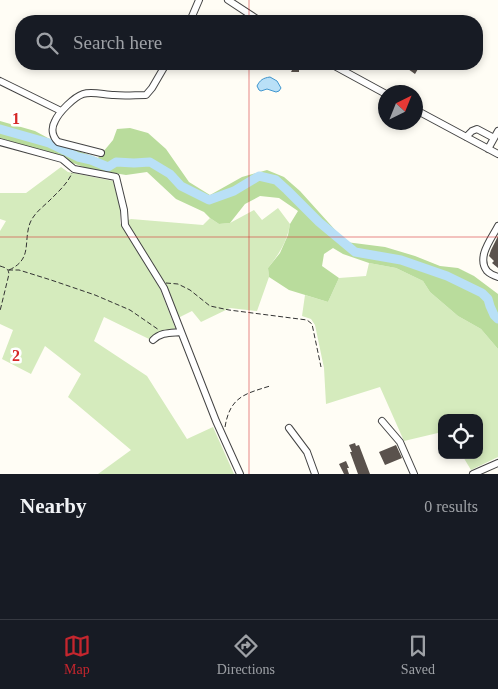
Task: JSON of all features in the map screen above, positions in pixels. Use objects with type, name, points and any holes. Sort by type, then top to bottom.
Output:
[{"type":"street","points":[[193,15],[199,0]]},
{"type":"street","points":[[228,0],[251,15]]},
{"type":"street","points":[[101,153],[58,142],[54,138],[55,121],[61,111],[76,97],[85,93],[113,95],[146,94],[152,88],[162,70]]},
{"type":"street","points":[[342,70],[378,90]]},
{"type":"street","points":[[0,81],[61,111]]},
{"type":"street","points":[[423,114],[498,154]]},
{"type":"street","points":[[466,137],[477,129],[494,138]]},
{"type":"street","points":[[488,149],[498,131]]},
{"type":"street","points":[[0,142],[62,160],[74,170],[116,177],[124,210],[125,225],[164,288],[222,435],[240,474]]},
{"type":"street","points":[[498,226],[485,249],[483,258],[487,271],[498,277]]},
{"type":"street","points":[[153,340],[158,335],[164,333],[181,332]]},
{"type":"street","points":[[382,421],[400,442],[414,474]]},
{"type":"street","points":[[289,428],[307,452],[315,474]]},
{"type":"street","points":[[473,474],[498,463]]},
{"type":"path","points":[[8,270],[15,267],[22,260],[26,251],[30,223],[37,212],[70,178],[74,170]]},
{"type":"path","points":[[0,266],[8,270],[19,270],[51,280],[130,310],[164,333]]},
{"type":"path","points":[[0,311],[7,286],[8,270]]},
{"type":"path","points":[[161,282],[178,284],[190,290],[210,306],[307,320],[312,324],[321,367]]},
{"type":"path","points":[[222,435],[230,409],[236,399],[249,392],[270,386]]},
{"type":"green space","points":[[0,121],[35,131],[59,144],[98,158],[113,140],[117,129],[130,128],[148,133],[166,149],[189,182],[210,195],[242,177],[267,170],[284,177],[300,191],[346,242],[385,247],[440,266],[458,268],[474,276],[498,294],[498,349],[481,329],[458,316],[430,292],[423,281],[396,268],[369,263],[343,254],[333,248],[324,254],[322,266],[339,278],[328,302],[289,290],[269,277],[268,268],[280,253],[288,235],[290,224],[298,211],[279,198],[260,196],[245,204],[230,223],[219,224],[204,212],[176,199],[147,172],[126,175],[89,169],[0,138]]},
{"type":"green space","points":[[61,167],[68,172],[113,181],[120,207],[120,223],[158,284],[176,330],[162,332],[149,339],[104,317],[94,341],[147,376],[187,439],[213,427],[234,474],[98,474],[131,450],[68,397],[81,374],[45,346],[31,374],[2,359],[13,330],[0,324],[0,231],[6,221],[0,219],[0,193],[26,193]]},
{"type":"green space","points":[[278,208],[290,224],[282,248],[268,268],[269,277],[257,311],[230,308],[201,322],[192,311],[178,318],[126,221],[131,219],[203,225],[210,218],[219,224],[230,223],[254,210],[262,220]]},
{"type":"green space","points":[[369,263],[396,268],[423,281],[430,292],[458,316],[481,329],[498,349],[498,457],[471,470],[464,459],[483,459],[483,414],[438,414],[438,433],[404,441],[380,387],[326,404],[324,368],[315,325],[311,319],[302,316],[305,295],[328,302],[339,278],[366,276]]},
{"type":"water","points":[[270,77],[277,81],[281,88],[279,91],[259,90],[257,86],[259,82]]},
{"type":"building","points":[[409,70],[417,70],[415,74]]},
{"type":"building","points":[[498,236],[498,268],[492,263],[494,261],[489,256]]},
{"type":"building","points":[[355,443],[356,446],[359,445],[370,474],[358,474],[349,445]]},
{"type":"building","points":[[396,445],[402,458],[385,465],[379,452]]},
{"type":"building","points":[[346,461],[349,474],[344,474],[339,464]]},
{"type":"waterway","points":[[0,129],[49,143],[78,157],[108,167],[116,162],[150,162],[170,174],[181,186],[209,200],[234,191],[259,176],[276,180],[319,222],[355,252],[401,260],[447,276],[482,293],[488,299],[494,315],[498,319]]}]
